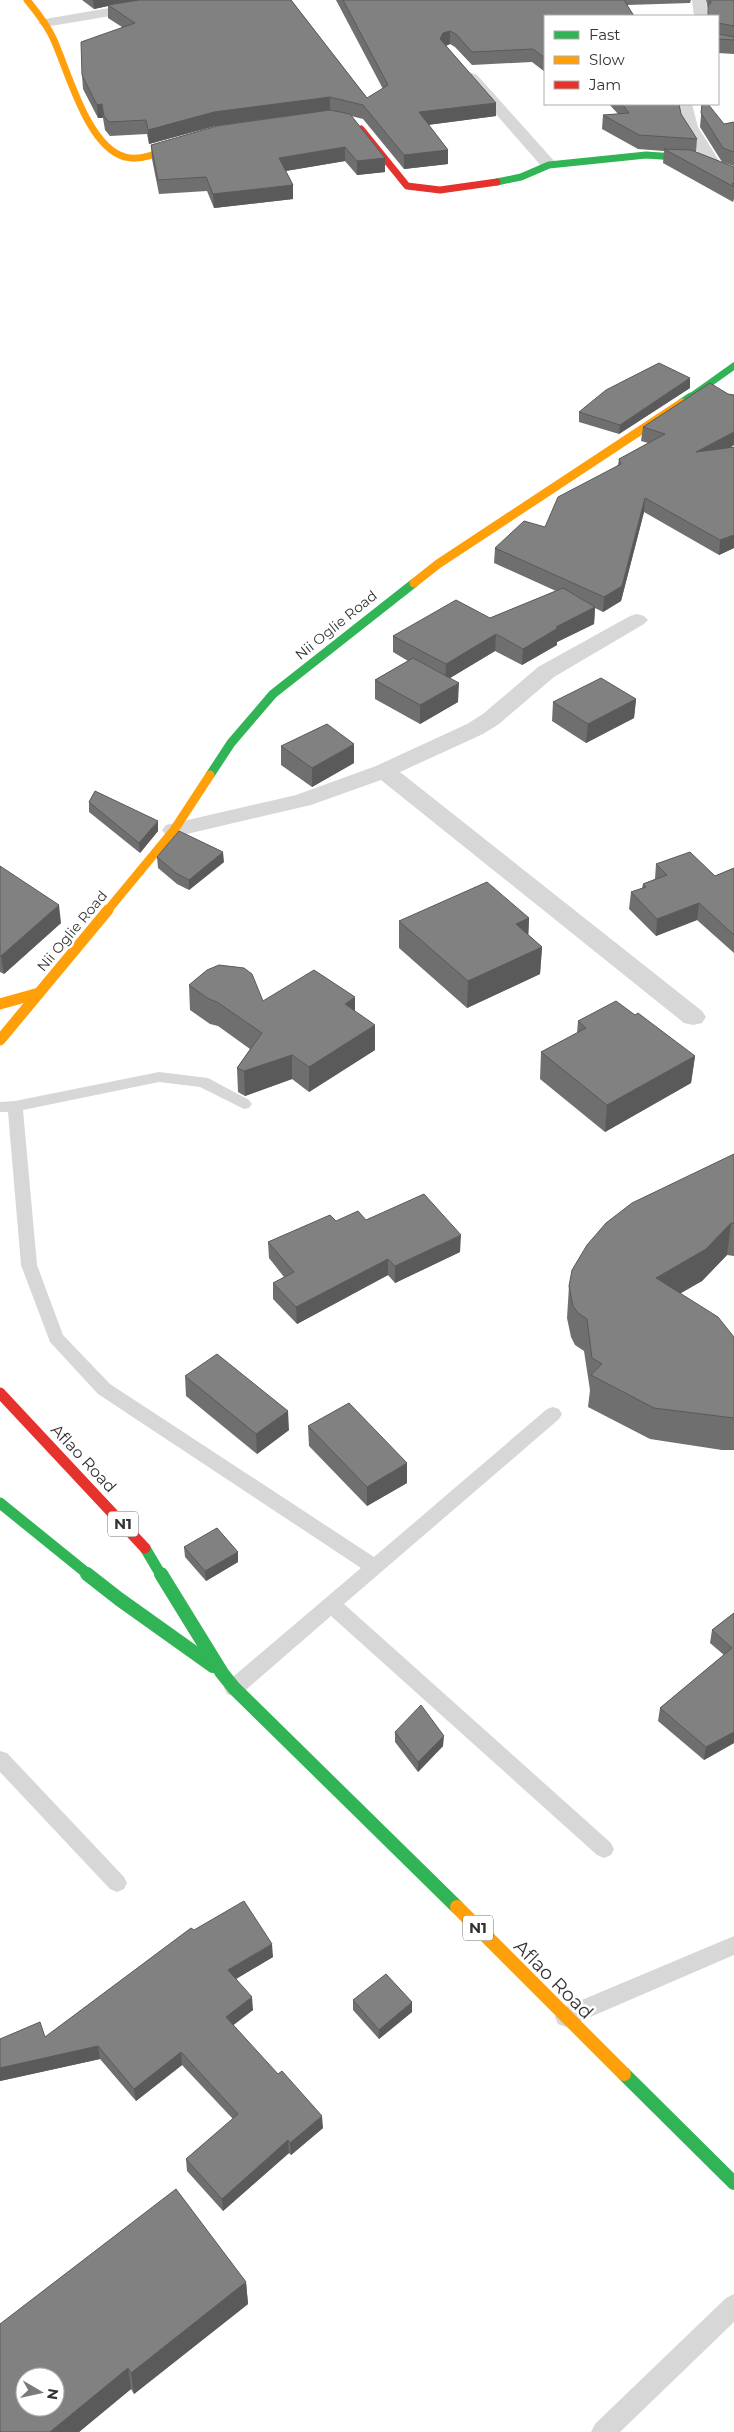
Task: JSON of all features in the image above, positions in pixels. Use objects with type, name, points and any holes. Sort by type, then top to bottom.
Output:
[{"type":"main road","points":[[27,0],[45,23],[73,90],[97,132],[114,153],[125,157],[140,156],[201,136]]},
{"type":"main road","points":[[351,121],[356,123],[407,186],[417,189],[509,180],[536,174],[549,166],[677,155],[713,164],[734,175]]},
{"type":"main road","name":"Nii Oglie Road","points":[[0,1040],[174,830],[231,743],[274,694],[438,564],[710,385],[734,366]]},
{"type":"main road","points":[[0,1004],[39,993]]},
{"type":"main road","name":"Aflao Road","points":[[0,1393],[76,1472],[149,1553],[222,1673],[234,1688],[402,1852],[734,2183]]},
{"type":"main road","name":"Aflao Road","points":[[0,1503],[119,1599],[222,1673]]},
{"type":"street","points":[[45,23],[182,0]]},
{"type":"street","points":[[699,0],[701,15]]},
{"type":"street","points":[[462,66],[549,166]]},
{"type":"street","points":[[684,105],[684,110],[693,130],[713,164]]},
{"type":"street","points":[[710,385],[726,396]]},
{"type":"street","points":[[174,830],[303,800],[384,771],[475,729],[490,719],[546,672],[638,620]]},
{"type":"street","points":[[384,771],[693,1017]]},
{"type":"lane","points":[[244,1104],[203,1082],[159,1077],[8,1107],[29,1265],[56,1338],[104,1390],[374,1567]]},
{"type":"lane","points":[[234,1688],[553,1414]]},
{"type":"lane","points":[[331,1604],[604,1849]]},
{"type":"lane","points":[[0,1759],[117,1884]]},
{"type":"lane","points":[[566,2017],[734,1945]]},
{"type":"lane","points":[[603,2432],[734,2306]]},
{"type":"building","points":[[139,0],[291,0],[367,98],[388,85],[343,0],[624,0],[633,15],[544,15],[544,57],[533,49],[472,52],[456,34],[450,31],[443,33],[440,39],[496,103],[419,112],[448,150],[404,155],[363,105],[330,97],[214,112],[148,130],[146,120],[109,122],[104,116],[102,104],[97,105],[82,75],[81,42],[135,23],[108,5]]},
{"type":"building","points":[[710,0],[734,0],[734,26],[719,23],[719,15],[708,15],[708,5],[711,3]]},
{"type":"building","points":[[719,34],[734,37],[734,40],[719,39]]},
{"type":"building","points":[[623,105],[679,105],[681,114],[697,139],[639,135],[603,115],[629,113]]},
{"type":"building","points":[[702,105],[709,105],[724,124],[734,122],[734,152],[723,148],[701,113]]},
{"type":"building","points":[[330,110],[350,114],[385,158],[357,161],[345,147],[279,158],[293,185],[213,194],[206,177],[158,180],[151,145],[217,126]]},
{"type":"building","points":[[664,149],[691,150],[734,167],[734,184],[732,183],[734,187]]},
{"type":"building","points":[[659,363],[690,378],[620,425],[579,412],[606,390]]},
{"type":"building","points":[[710,383],[728,394],[734,395],[734,432],[696,452],[734,447],[734,535],[720,540],[645,498],[622,586],[604,597],[495,548],[524,521],[545,527],[558,497],[621,464],[619,459],[665,434],[643,427]]},
{"type":"building","points":[[563,588],[595,607],[556,627],[558,628],[523,649],[496,634],[446,664],[393,636],[456,600],[490,618]]},
{"type":"building","points":[[413,658],[459,683],[420,705],[375,680]]},
{"type":"building","points":[[601,678],[636,699],[588,724],[553,702]]},
{"type":"building","points":[[327,724],[354,744],[312,768],[281,746]]},
{"type":"building","points":[[95,791],[158,821],[139,843],[89,802]]},
{"type":"building","points":[[179,831],[223,852],[189,880],[176,873],[157,857]]},
{"type":"building","points":[[690,852],[715,876],[734,868],[734,935],[699,903],[657,919],[631,892],[646,887],[643,884],[667,875],[656,864]]},
{"type":"building","points":[[0,866],[59,905],[1,956],[0,955]]},
{"type":"building","points":[[487,882],[529,918],[516,924],[542,947],[468,981],[399,921]]},
{"type":"building","points":[[219,965],[244,968],[252,974],[263,1001],[314,970],[355,997],[345,1004],[375,1025],[309,1067],[292,1055],[244,1071],[237,1068],[262,1033],[189,985],[207,970]]},
{"type":"building","points":[[616,1001],[635,1015],[638,1013],[695,1056],[607,1105],[541,1052],[586,1028],[578,1021]]},
{"type":"building","points":[[734,1154],[734,1223],[731,1223],[706,1249],[656,1278],[718,1317],[734,1337],[734,1418],[654,1408],[591,1375],[602,1364],[592,1358],[587,1319],[578,1313],[573,1306],[569,1286],[572,1270],[587,1245],[606,1223],[632,1203]]},
{"type":"building","points":[[424,1194],[461,1235],[395,1266],[388,1259],[296,1307],[273,1283],[294,1272],[268,1242],[330,1215],[336,1221],[358,1211],[366,1220]]},
{"type":"building","points":[[217,1354],[288,1411],[256,1434],[185,1376]]},
{"type":"building","points":[[349,1403],[407,1463],[367,1487],[308,1426]]},
{"type":"building","points":[[217,1528],[238,1552],[205,1571],[184,1547]]},
{"type":"building","points":[[734,1613],[734,1732],[706,1747],[660,1708],[732,1648],[712,1630]]},
{"type":"building","points":[[421,1705],[444,1736],[418,1762],[395,1732]]},
{"type":"building","points":[[244,1901],[272,1944],[228,1970],[252,1997],[226,2017],[278,2074],[282,2071],[322,2116],[290,2143],[288,2140],[222,2199],[186,2159],[238,2114],[181,2052],[134,2089],[98,2046],[0,2068],[0,2039],[40,2022],[45,2037],[191,1928],[194,1930]]},
{"type":"building","points":[[386,1974],[412,2002],[379,2030],[353,2000]]},
{"type":"building","points":[[176,2189],[246,2282],[131,2373],[128,2368],[50,2432],[0,2432],[0,2324]]},
{"type":"traffic: fast","points":[[497,182],[521,177],[549,165],[646,155],[691,158],[734,175]]},
{"type":"traffic: fast","points":[[682,403],[734,366]]},
{"type":"traffic: fast","points":[[210,775],[231,743],[273,694],[414,583]]},
{"type":"traffic: fast","points":[[0,1503],[119,1599],[213,1666]]},
{"type":"traffic: fast","points":[[145,1548],[222,1673],[234,1688],[457,1907]]},
{"type":"traffic: fast","points":[[624,2074],[734,2183]]},
{"type":"traffic: slow","points":[[27,0],[46,24],[88,119],[99,137],[111,150],[124,157],[140,157],[156,153],[187,140]]},
{"type":"traffic: slow","points":[[414,583],[438,564],[682,403]]},
{"type":"traffic: slow","points":[[0,1040],[174,830],[210,775]]},
{"type":"traffic: slow","points":[[0,1004],[39,993]]},
{"type":"traffic: slow","points":[[457,1907],[624,2074]]},
{"type":"traffic: jam","points":[[361,129],[407,186],[440,190],[497,182]]},
{"type":"traffic: jam","points":[[0,1393],[76,1472],[145,1548]]}]
